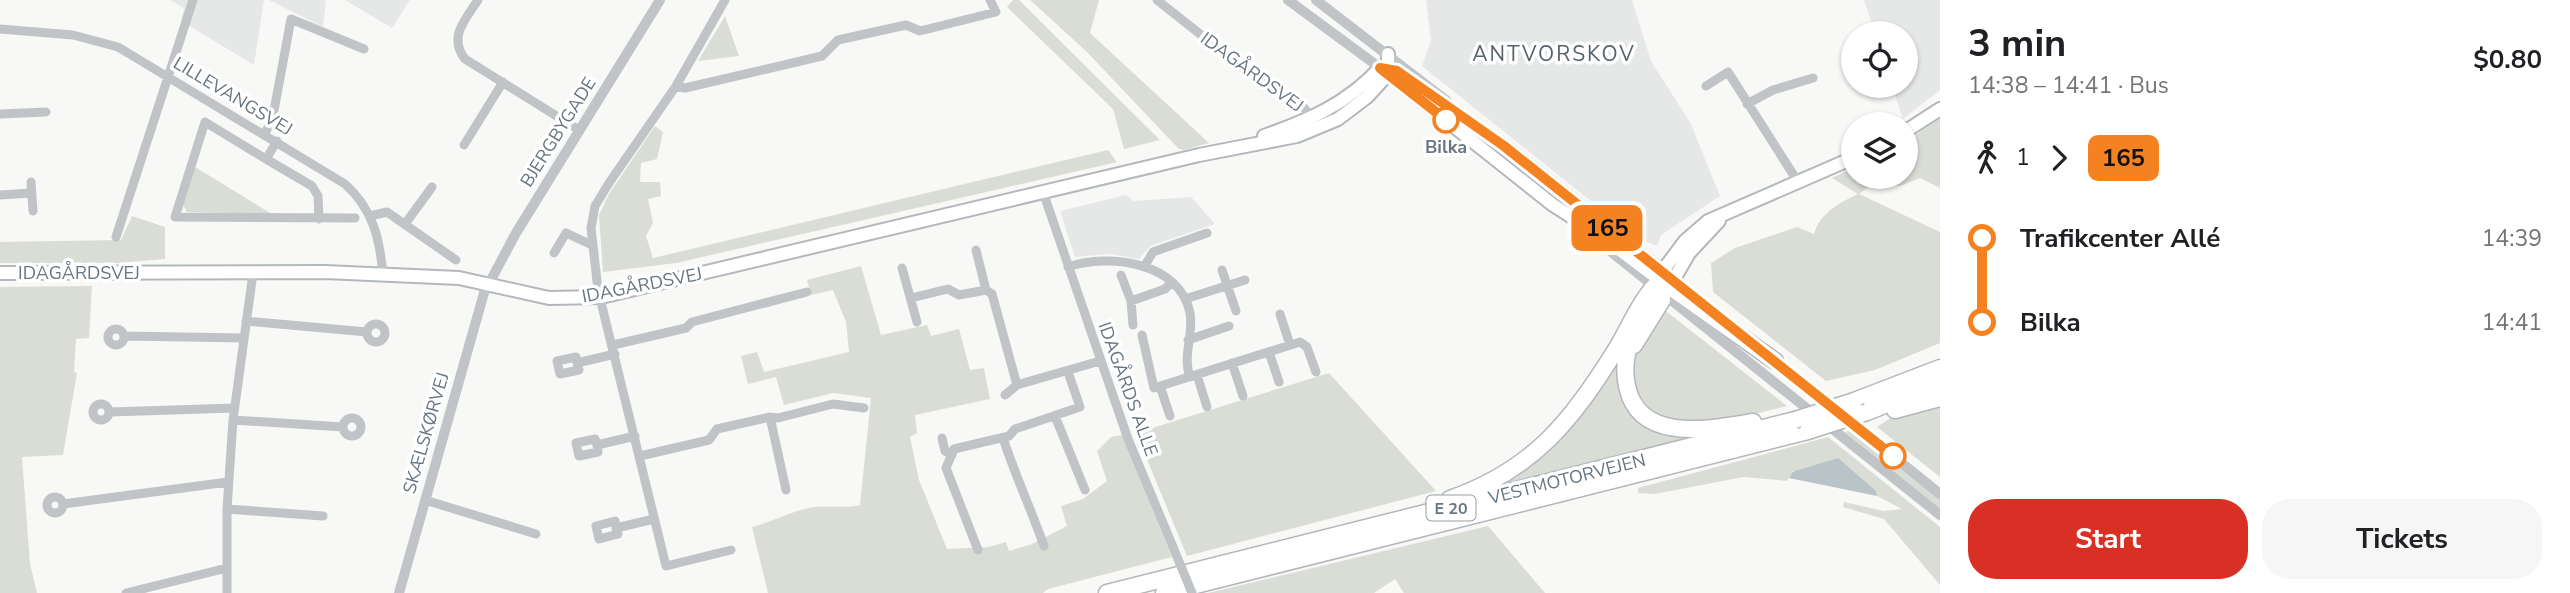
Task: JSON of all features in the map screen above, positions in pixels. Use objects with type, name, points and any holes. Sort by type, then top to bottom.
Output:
[{"type":"highway","points":[[1663,284],[1775,361]]},
{"type":"highway","points":[[1663,284],[1627,348],[1625,374],[1634,404],[1661,425],[1705,429],[1792,418]]},
{"type":"highway","points":[[1362,531],[1482,487],[1525,460],[1584,402],[1663,284]]},
{"type":"highway","name":"VESTMOTORVEJEN","points":[[1107,593],[1362,531],[1792,418],[1851,402],[1940,368]]},
{"type":"highway","name":"VESTMOTORVEJEN","points":[[1164,593],[1811,430],[1870,414],[1940,383]]},
{"type":"highway","points":[[1870,414],[1940,398]]},
{"type":"main road","points":[[1385,70],[1388,54]]},
{"type":"main road","points":[[1385,70],[1504,146],[1663,284]]},
{"type":"main road","points":[[1385,70],[1553,205],[1600,235],[1663,284]]},
{"type":"main road","name":"IDAGÅRDSVEJ","points":[[1231,148],[1311,119],[1345,100],[1385,70]]},
{"type":"main road","name":"IDAGÅRDSVEJ","points":[[0,273],[253,273],[459,278],[549,298],[601,297],[1318,129],[1353,108],[1385,70]]},
{"type":"main road","points":[[1918,123],[1940,109]]},
{"type":"main road","points":[[1663,284],[1696,229],[1720,215],[1841,163]]},
{"type":"main road","points":[[1663,284],[1700,240],[1734,210]]},
{"type":"street","points":[[116,237],[193,0]]},
{"type":"street","points":[[478,0],[457,33],[457,47],[465,59],[579,130]]},
{"type":"street","name":"BJERGBYGADE","points":[[489,284],[516,233],[660,0]]},
{"type":"street","points":[[725,0],[676,86],[595,206],[591,228],[601,297],[666,566],[731,551]]},
{"type":"street","points":[[676,86],[685,88],[821,56],[838,40],[906,25],[920,31],[996,12],[990,0]]},
{"type":"street","name":"IDAGÅRDSVEJ","points":[[1157,0],[1272,91],[1300,102],[1311,119]]},
{"type":"street","points":[[1288,0],[1385,70]]},
{"type":"street","points":[[1317,0],[1504,146]]},
{"type":"street","points":[[264,134],[273,116],[291,19],[364,49]]},
{"type":"street","name":"LILLEVANGSVEJ","points":[[0,29],[58,33],[97,40],[124,51],[169,75],[345,184],[359,197],[370,216],[379,242],[383,276]]},
{"type":"street","points":[[1706,86],[1728,72],[1798,182]]},
{"type":"street","points":[[1747,104],[1773,90],[1813,78]]},
{"type":"street","points":[[464,145],[503,82]]},
{"type":"street","points":[[0,114],[46,112]]},
{"type":"street","points":[[319,219],[318,196],[313,186],[205,122],[175,218],[319,219],[355,218]]},
{"type":"street","points":[[266,159],[277,141]]},
{"type":"street","points":[[31,182],[33,211]]},
{"type":"street","points":[[405,224],[432,187]]},
{"type":"street","name":"IDAGÅRDS ALLE","points":[[1043,192],[1128,439],[1192,593]]},
{"type":"street","points":[[0,195],[32,193]]},
{"type":"street","points":[[370,216],[387,212],[456,260]]},
{"type":"street","points":[[555,253],[566,233],[592,245]]},
{"type":"street","points":[[1144,267],[1153,252],[1207,233]]},
{"type":"street","points":[[976,250],[986,289],[992,294],[1017,385]]},
{"type":"street","points":[[1068,267],[1098,260],[1144,267],[1172,282],[1185,299],[1190,314],[1186,368],[1193,376],[1207,407]]},
{"type":"street","points":[[902,268],[917,322]]},
{"type":"street","points":[[1222,270],[1236,312]]},
{"type":"street","points":[[227,593],[228,482],[234,408],[253,273]]},
{"type":"street","points":[[1121,275],[1131,301],[1129,315],[1133,325]]},
{"type":"street","points":[[1185,299],[1245,280]]},
{"type":"street","points":[[1131,301],[1165,289],[1172,282]]},
{"type":"street","name":"SKÆLSKØRVEJ","points":[[399,593],[489,284]]},
{"type":"street","points":[[1663,284],[1940,515]]},
{"type":"street","points":[[912,298],[948,289],[959,295],[986,289]]},
{"type":"street","points":[[577,363],[686,328],[692,322],[807,292]]},
{"type":"street","points":[[1280,314],[1290,345]]},
{"type":"street","points":[[246,321],[367,332]]},
{"type":"street","points":[[1188,340],[1229,326]]},
{"type":"street","points":[[1142,335],[1154,388],[1300,342],[1305,344],[1316,372]]},
{"type":"street","points":[[124,337],[243,338]]},
{"type":"street","points":[[1269,352],[1279,382]]},
{"type":"street","points":[[1005,395],[1017,385],[1100,361]]},
{"type":"street","points":[[1775,361],[1940,494]]},
{"type":"street","points":[[1232,363],[1243,396]]},
{"type":"street","points":[[978,550],[946,468],[954,449],[1003,438],[1015,429],[1080,407],[1068,372]]},
{"type":"street","points":[[1160,386],[1170,416]]},
{"type":"street","points":[[640,456],[709,440],[717,429],[770,417],[833,404],[864,408]]},
{"type":"street","points":[[110,412],[234,408]]},
{"type":"street","points":[[1055,416],[1085,490]]},
{"type":"street","points":[[770,417],[786,490]]},
{"type":"street","points":[[233,421],[343,427]]},
{"type":"street","points":[[597,445],[635,436]]},
{"type":"street","points":[[942,438],[945,451],[952,455]]},
{"type":"street","points":[[1003,438],[1018,486],[1031,507],[1044,546]]},
{"type":"street","points":[[64,504],[228,482]]},
{"type":"street","points":[[425,500],[536,534]]},
{"type":"street","points":[[227,509],[323,516]]},
{"type":"street","points":[[616,528],[654,519]]},
{"type":"street","points":[[126,593],[226,568]]},
{"type":"shaded area","points":[[170,0],[264,0],[254,65],[181,21],[184,8]]},
{"type":"shaded area","points":[[269,0],[326,0],[323,27]]},
{"type":"shaded area","points":[[345,0],[410,0],[392,28]]},
{"type":"shaded area","points":[[1013,0],[1019,0],[1160,140],[1124,149],[1113,109],[1007,7]]},
{"type":"shaded area","points":[[1030,0],[1099,0],[1090,33],[1209,143],[1183,150],[1178,148],[1087,52]]},
{"type":"shaded area","points":[[1426,0],[1632,0],[1651,61],[1691,124],[1720,196],[1661,235],[1657,246],[1637,238],[1422,66],[1431,40]]},
{"type":"shaded area","points":[[1864,0],[1940,0],[1940,90],[1912,112],[1901,112],[1896,98],[1918,98],[1918,21],[1871,21]]},
{"type":"shaded area","points":[[725,16],[739,56],[698,61]]},
{"type":"shaded area","points":[[1940,118],[1940,188],[1918,179],[1918,134]]},
{"type":"shaded area","points":[[655,126],[663,132],[657,159],[641,163],[640,182],[660,182],[661,196],[648,199],[653,223],[646,236],[653,258],[1108,150],[1117,162],[676,263],[603,272],[599,215],[609,194]]},
{"type":"shaded area","points":[[195,167],[272,214],[187,212],[183,205]]},
{"type":"shaded area","points":[[1841,174],[1841,184],[1832,178]]},
{"type":"shaded area","points":[[1850,189],[1865,189],[1859,194],[1940,232],[1940,343],[1875,370],[1826,381],[1713,292],[1711,263],[1735,248],[1797,227],[1814,234],[1826,214],[1858,194]]},
{"type":"shaded area","points":[[1126,195],[1134,201],[1191,197],[1215,224],[1150,246],[1139,259],[1110,254],[1075,257],[1060,211]]},
{"type":"shaded area","points":[[132,216],[165,227],[165,259],[117,263],[0,263],[0,242],[121,240]]},
{"type":"shaded area","points":[[861,266],[881,335],[927,325],[931,336],[959,329],[970,370],[984,368],[990,399],[915,415],[917,433],[910,437],[919,480],[947,549],[989,547],[1006,542],[1009,551],[1032,544],[1067,526],[1061,506],[1083,499],[1107,481],[1097,451],[1111,437],[1122,435],[1172,557],[1048,589],[1043,593],[768,593],[752,527],[807,509],[860,505],[871,398],[833,393],[784,405],[776,377],[748,384],[741,356],[757,352],[764,372],[849,352],[846,322],[833,290],[811,295],[807,280]]},
{"type":"shaded area","points":[[92,286],[89,338],[76,339],[74,372],[77,373],[63,455],[22,457],[30,564],[37,593],[0,593],[0,287]]},
{"type":"shaded area","points":[[1662,308],[1787,406],[1706,423],[1684,423],[1665,419],[1649,410],[1636,390],[1631,364],[1638,341]]},
{"type":"shaded area","points":[[1627,340],[1639,417],[1717,432],[1491,489],[1511,479]]},
{"type":"shaded area","points":[[1329,373],[1436,491],[1187,556],[1136,433]]},
{"type":"shaded area","points":[[1940,401],[1940,477],[1877,427],[1898,413]]},
{"type":"shaded area","points":[[1853,430],[1940,498],[1940,512],[1845,432]]},
{"type":"shaded area","points":[[1828,437],[1940,527],[1940,585],[1884,519],[1843,507],[1844,502],[1884,511],[1902,509],[1877,496],[1876,491],[1792,471],[1787,481],[1743,477],[1655,494],[1638,493],[1638,488]]},
{"type":"shaded area","points":[[1838,458],[1876,491],[1877,496],[1789,478],[1792,472]]},
{"type":"shaded area","points":[[1488,526],[1545,593],[1404,593],[1395,579],[1374,593],[1208,593]]},
{"type":"bus line","name":"165","points":[[1446,120],[1380,68],[1397,71],[1504,146],[1893,456]]},
{"type":"place","name":"Bilka","points":[[1446,120]]},
{"type":"district","name":"ANTVORSKOV","points":[[1554,54]]}]
